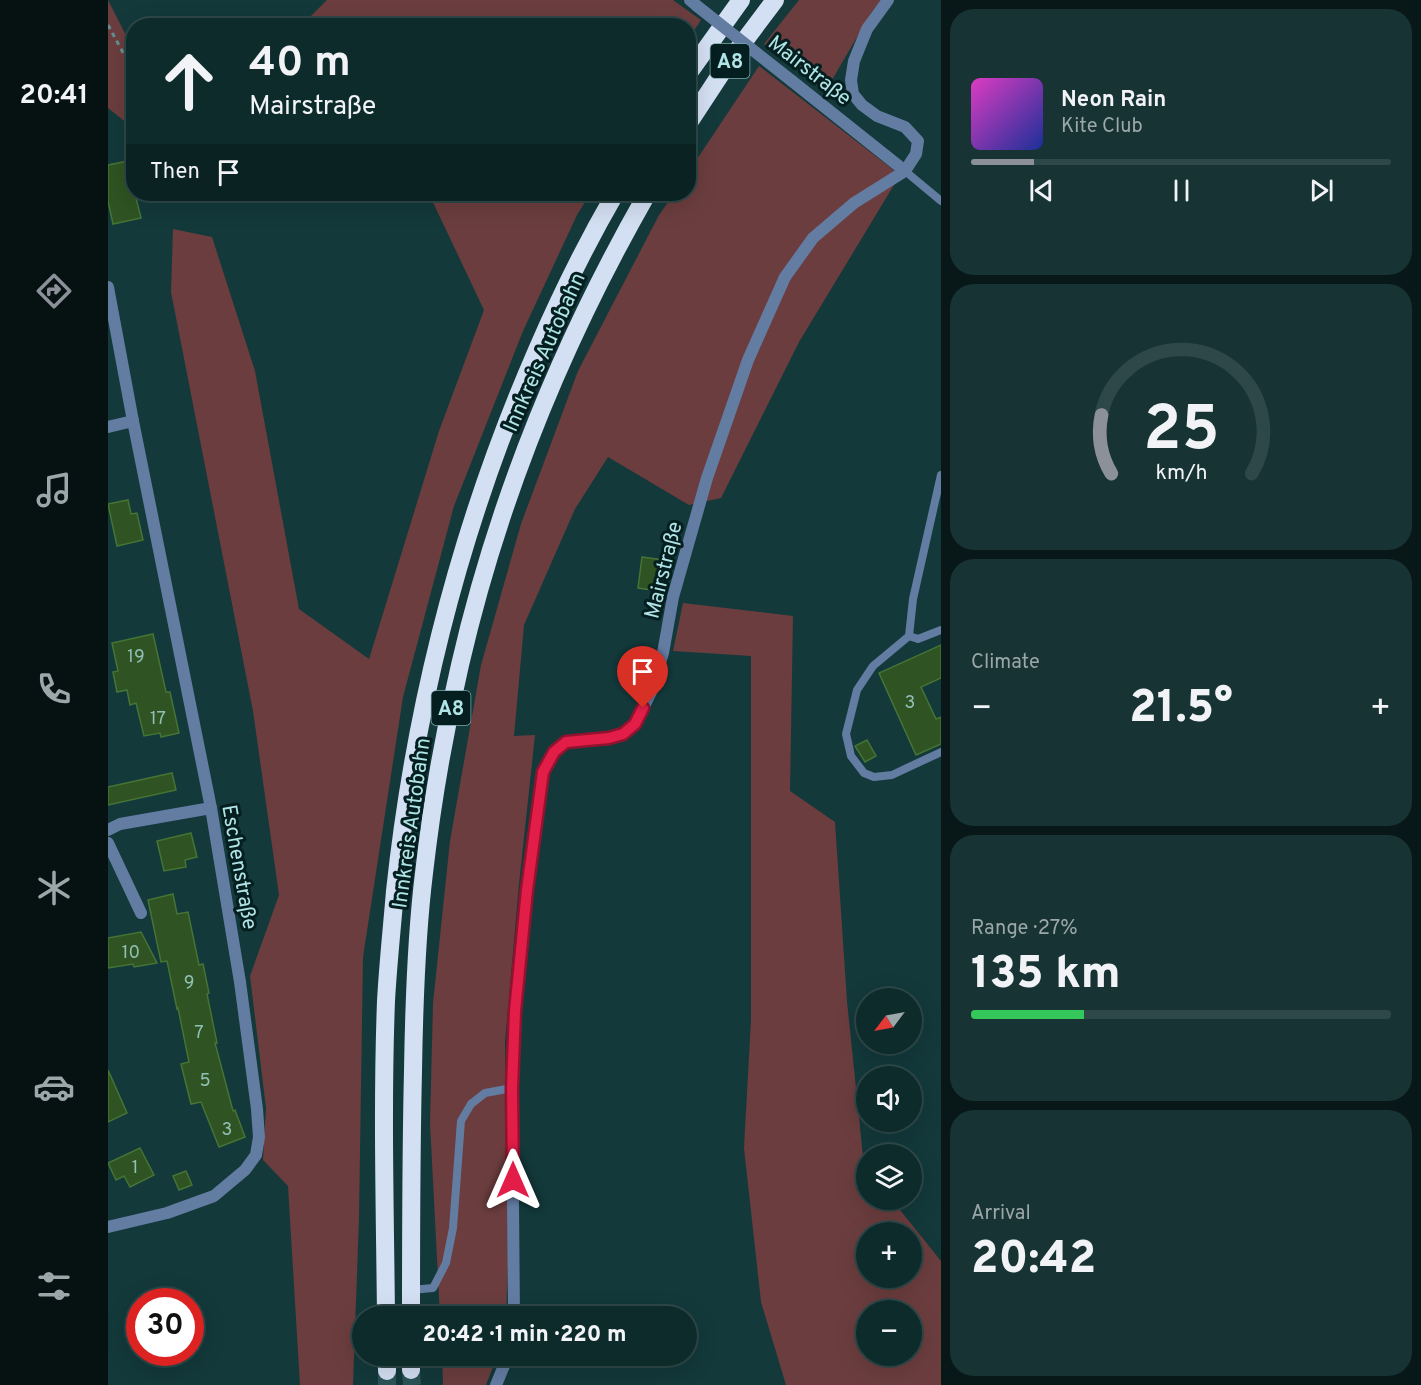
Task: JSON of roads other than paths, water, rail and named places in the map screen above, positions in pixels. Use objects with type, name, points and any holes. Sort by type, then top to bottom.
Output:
[{"type":"highway","name":"A8","points":[[696,62],[741,0]]},
{"type":"highway","name":"A8","points":[[696,112],[730,60],[775,0]]},
{"type":"highway","name":"Innkreis Autobahn","points":[[386,1306],[386,1000],[400,844],[422,711],[463,548],[504,430],[554,313],[611,201]]},
{"type":"highway","name":"Innkreis Autobahn","points":[[411,1306],[412,1100],[417,949],[423,875],[435,792],[460,665],[483,577],[510,491],[533,430],[594,293],[643,201]]},
{"type":"street","name":"Mairstraße","points":[[514,1306],[512,1088],[515,1011],[527,890],[543,772],[554,752],[566,742],[609,738],[623,734],[635,724],[651,692],[663,653],[673,597],[707,478],[748,360],[785,277],[813,238],[854,203],[906,171],[916,154],[918,141],[904,127],[877,116],[862,105],[853,94],[850,80],[854,61],[867,29],[888,0]]},
{"type":"street","name":"Mairstraße","points":[[694,3],[906,171]]},
{"type":"street","name":"Eschenstraße","points":[[108,287],[211,808],[240,982],[259,1137],[256,1155],[244,1170],[214,1196],[167,1213],[108,1227]]},
{"type":"street","points":[[108,427],[133,421]]},
{"type":"street","points":[[108,830],[120,824],[211,808]]},
{"type":"street","points":[[108,843],[141,913]]},
{"type":"street","points":[[496,1385],[504,1366]]},
{"type":"lane","name":"Mairstraße","points":[[906,171],[941,201]]},
{"type":"lane","points":[[941,475],[913,599],[909,636],[873,666],[857,690],[846,734],[851,756],[864,773],[874,777],[892,775],[941,752]]},
{"type":"lane","points":[[909,636],[918,639],[941,630]]},
{"type":"lane","points":[[411,1290],[433,1288],[446,1263],[453,1228],[461,1121],[471,1104],[484,1093],[512,1088]]},
{"type":"tunnel","points":[[411,1370],[412,1385]]},
{"type":"tunnel","points":[[387,1371],[387,1385]]}]
